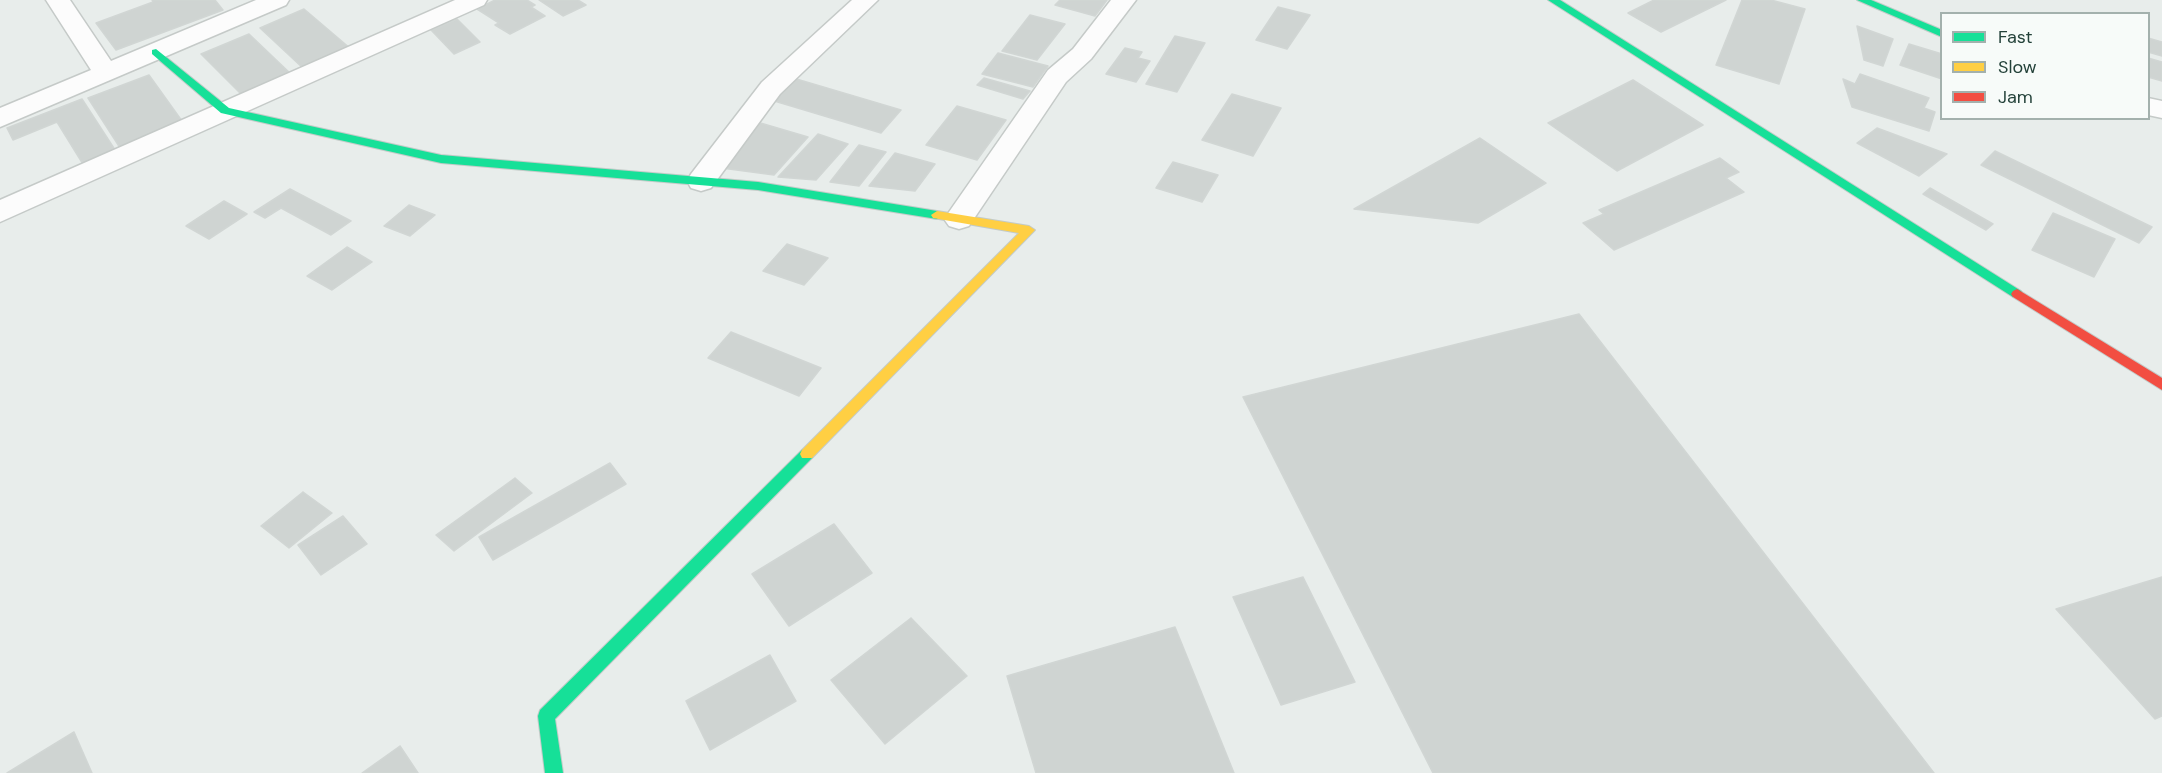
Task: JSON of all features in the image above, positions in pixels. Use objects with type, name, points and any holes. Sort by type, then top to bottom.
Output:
[{"type":"street","points":[[59,0],[106,73]]},
{"type":"street","points":[[0,118],[277,0]]},
{"type":"street","points":[[0,212],[475,0]]},
{"type":"street","points":[[701,181],[771,88],[866,0]]},
{"type":"street","points":[[958,219],[1057,76],[1082,54],[1124,0]]},
{"type":"street","points":[[1553,0],[2162,385]]},
{"type":"street","points":[[1862,0],[1940,34]]},
{"type":"street","points":[[156,52],[225,111],[441,159],[758,186],[1029,230],[546,716],[554,773]]},
{"type":"building","points":[[152,0],[215,0],[223,10],[116,50],[96,23],[153,2]]},
{"type":"building","points":[[495,0],[527,0],[535,5],[531,7],[545,16],[510,34],[495,25],[499,23],[477,9]]},
{"type":"building","points":[[539,0],[578,0],[586,5],[563,16]]},
{"type":"building","points":[[1060,0],[1107,0],[1095,16],[1055,5]]},
{"type":"building","points":[[1654,0],[1726,0],[1661,32],[1628,13]]},
{"type":"building","points":[[1742,0],[1771,0],[1805,9],[1779,84],[1716,65]]},
{"type":"building","points":[[1278,7],[1310,15],[1287,49],[1256,40]]},
{"type":"building","points":[[304,9],[351,49],[305,70],[260,28]]},
{"type":"building","points":[[1030,15],[1065,24],[1037,60],[1002,51]]},
{"type":"building","points":[[457,19],[480,42],[454,54],[431,30]]},
{"type":"building","points":[[1857,26],[1893,39],[1883,66],[1864,60]]},
{"type":"building","points":[[249,34],[292,75],[244,97],[201,54]]},
{"type":"building","points":[[1175,36],[1205,43],[1177,92],[1146,84]]},
{"type":"building","points":[[2150,39],[2162,42],[2162,56],[2150,53]]},
{"type":"building","points":[[1909,44],[1940,53],[1940,78],[1900,65]]},
{"type":"building","points":[[1125,48],[1142,52],[1138,58],[1150,61],[1136,82],[1106,74]]},
{"type":"building","points":[[998,53],[1048,66],[1033,87],[982,74]]},
{"type":"building","points":[[2150,59],[2162,62],[2162,81],[2150,78]]},
{"type":"building","points":[[1860,74],[1929,98],[1924,108],[1935,112],[1929,131],[1852,107],[1843,79],[1855,84]]},
{"type":"building","points":[[149,75],[187,128],[124,154],[88,98]]},
{"type":"building","points":[[793,78],[901,110],[881,133],[771,100]]},
{"type":"building","points":[[984,78],[1030,91],[1023,99],[977,85]]},
{"type":"building","points":[[1633,80],[1703,125],[1617,171],[1548,123]]},
{"type":"building","points":[[1232,94],[1281,108],[1253,156],[1202,140]]},
{"type":"building","points":[[82,99],[119,156],[86,169],[57,122],[13,140],[7,128]]},
{"type":"building","points":[[957,106],[1006,120],[977,160],[926,145]]},
{"type":"building","points":[[757,122],[808,137],[774,175],[714,167]]},
{"type":"building","points":[[1877,128],[1947,154],[1919,176],[1857,143]]},
{"type":"building","points":[[818,134],[848,144],[816,180],[778,177]]},
{"type":"building","points":[[1480,138],[1546,183],[1478,223],[1354,209]]},
{"type":"building","points":[[859,145],[886,152],[859,186],[830,182]]},
{"type":"building","points":[[1995,151],[2152,227],[2139,243],[1981,165]]},
{"type":"building","points":[[895,153],[935,164],[915,191],[869,186]]},
{"type":"building","points":[[1720,158],[1739,172],[1726,178],[1744,192],[1614,250],[1583,223],[1604,214],[1599,210]]},
{"type":"building","points":[[1173,162],[1218,175],[1202,202],[1156,188]]},
{"type":"building","points":[[1930,188],[1993,224],[1986,230],[1923,194]]},
{"type":"building","points":[[290,189],[351,221],[331,235],[281,208],[265,218],[254,212]]},
{"type":"building","points":[[224,201],[247,214],[209,239],[186,226]]},
{"type":"building","points":[[409,205],[435,215],[410,236],[384,226]]},
{"type":"building","points":[[2053,213],[2115,239],[2094,277],[2032,250]]},
{"type":"building","points":[[787,244],[828,258],[804,285],[763,271]]},
{"type":"building","points":[[347,247],[372,262],[332,290],[307,276]]},
{"type":"building","points":[[1579,314],[1934,773],[1433,773],[1243,397]]},
{"type":"building","points":[[731,332],[821,368],[799,396],[708,358]]},
{"type":"building","points":[[610,463],[626,484],[493,560],[479,537]]},
{"type":"building","points":[[515,478],[532,493],[454,551],[436,535]]},
{"type":"building","points":[[303,492],[332,513],[289,548],[261,526]]},
{"type":"building","points":[[343,516],[367,544],[321,575],[298,545]]},
{"type":"building","points":[[834,524],[872,573],[789,626],[752,574]]},
{"type":"building","points":[[1303,577],[1355,682],[1281,705],[1233,597]]},
{"type":"building","points":[[2162,577],[2162,716],[2155,719],[2056,609]]},
{"type":"building","points":[[911,618],[967,676],[885,744],[831,680]]},
{"type":"building","points":[[1175,627],[1234,773],[1036,773],[1007,676]]},
{"type":"building","points":[[770,655],[796,701],[710,750],[686,701]]},
{"type":"building","points":[[74,732],[92,773],[7,773]]},
{"type":"building","points":[[400,746],[418,773],[362,773]]},
{"type":"traffic: fast","points":[[1553,0],[2017,294]]},
{"type":"traffic: fast","points":[[1862,0],[1940,33]]},
{"type":"traffic: fast","points":[[156,52],[225,111],[441,159],[758,186],[937,215]]},
{"type":"traffic: fast","points":[[554,773],[546,716],[807,454]]},
{"type":"traffic: slow","points":[[807,454],[1029,230],[937,215]]},
{"type":"traffic: jam","points":[[2017,294],[2162,385]]}]
